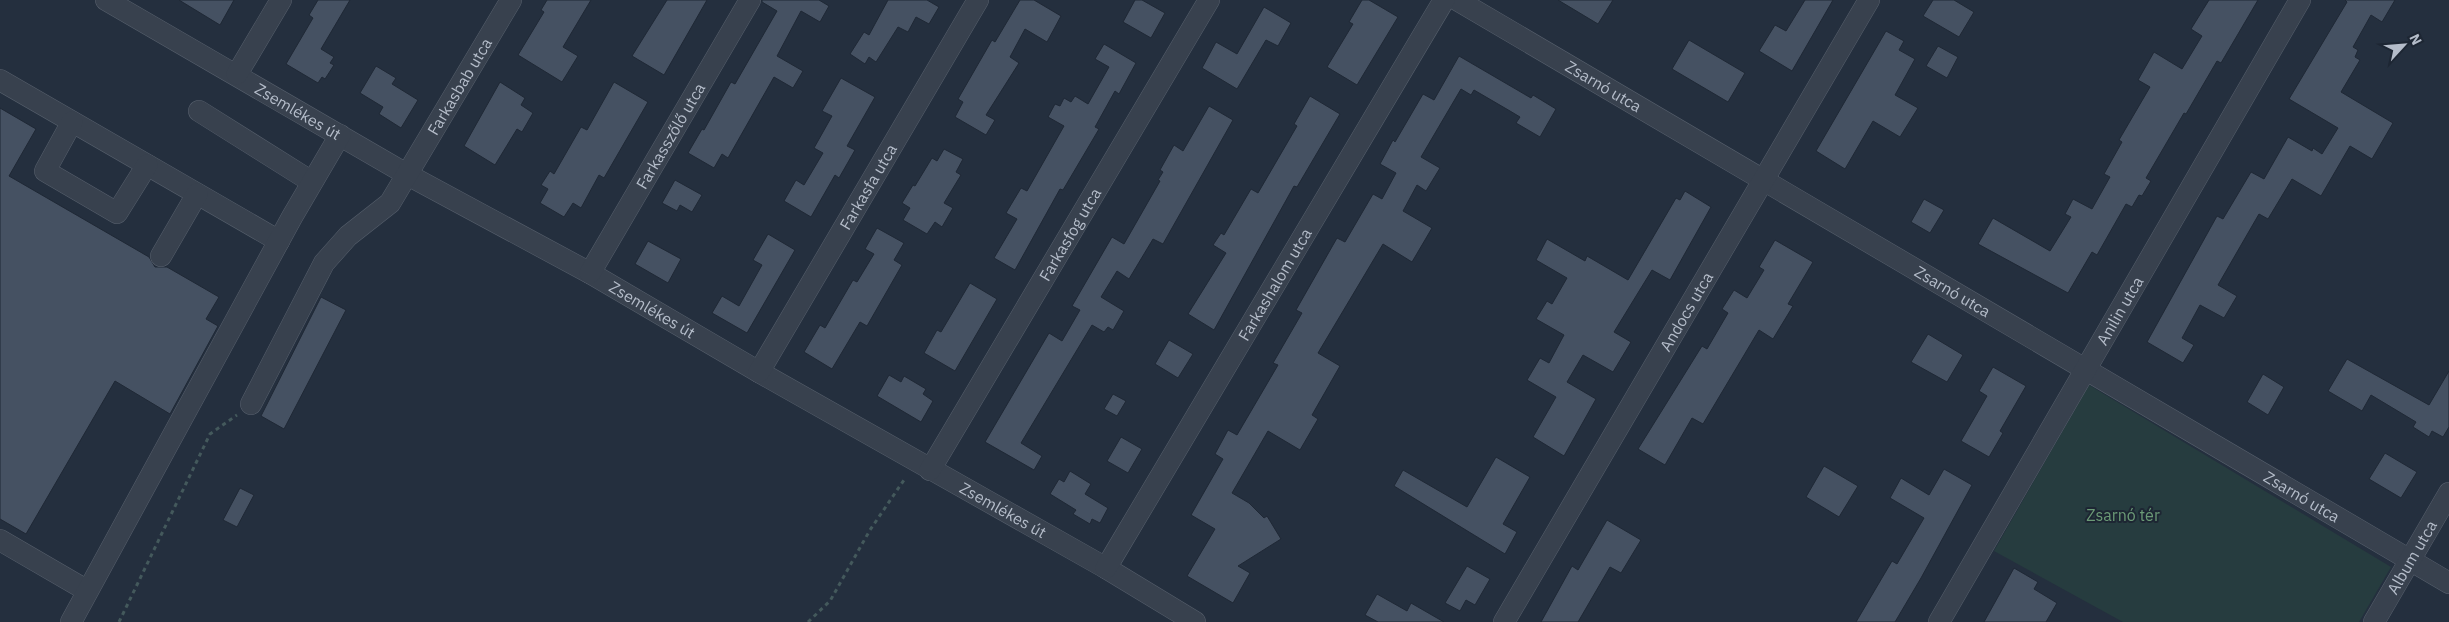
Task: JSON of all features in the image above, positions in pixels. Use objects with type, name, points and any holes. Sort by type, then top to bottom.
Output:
[{"type":"street","name":"Zsemlékes út","points":[[106,0],[238,74],[408,175],[590,273],[930,470],[1106,568],[1184,619]]},
{"type":"street","points":[[238,74],[281,0]]},
{"type":"street","name":"Farkasbab utca","points":[[251,404],[324,263],[348,236],[390,203],[511,0]]},
{"type":"street","name":"Farkasszőlő utca","points":[[590,273],[750,0]]},
{"type":"street","name":"Farkasfa utca","points":[[759,372],[978,0]]},
{"type":"street","name":"Farkasfog utca","points":[[930,470],[1209,0]]},
{"type":"street","name":"Farkashalom utca","points":[[1106,568],[1444,0]]},
{"type":"street","name":"Zsarnó utca","points":[[1457,0],[2449,583]]},
{"type":"street","name":"Andocs utca","points":[[1504,622],[1869,0]]},
{"type":"street","name":"Anilin utca","points":[[1939,622],[2300,0]]},
{"type":"street","points":[[0,80],[279,241]]},
{"type":"street","points":[[199,111],[312,182]]},
{"type":"street","points":[[72,122],[44,172],[117,213],[147,165]]},
{"type":"street","points":[[70,622],[279,241],[340,135]]},
{"type":"street","points":[[162,256],[197,194]]},
{"type":"street","name":"Album utca","points":[[2374,622],[2449,493]]},
{"type":"street","points":[[0,540],[86,590]]},
{"type":"path","points":[[119,622],[210,434],[251,404]]},
{"type":"path","points":[[808,622],[830,601],[870,530],[906,477]]},
{"type":"green space","name":"Zsarnó tér","points":[[2089,385],[2391,567],[2359,622],[2123,622],[1994,551]]},
{"type":"building","points":[[179,0],[234,0],[220,25]]},
{"type":"building","points":[[318,0],[350,0],[321,49],[334,57],[330,63],[334,65],[325,79],[322,77],[318,83],[286,64],[313,18],[309,15]]},
{"type":"building","points":[[547,0],[591,0],[563,47],[578,56],[562,82],[518,55],[544,12],[541,10]]},
{"type":"building","points":[[667,0],[707,0],[664,75],[632,56]]},
{"type":"building","points":[[762,0],[819,0],[829,6],[820,22],[801,11],[777,56],[803,71],[793,88],[774,77],[728,158],[722,154],[714,168],[688,153],[702,129],[704,130],[731,82],[735,84],[777,11],[762,2]]},
{"type":"building","points":[[888,0],[927,0],[939,7],[929,24],[916,17],[908,32],[898,27],[876,62],[869,57],[865,64],[850,54],[864,32],[869,35]]},
{"type":"building","points":[[1020,0],[1034,0],[1061,16],[1047,42],[1025,29],[1010,57],[1019,63],[986,115],[995,120],[986,135],[955,117],[963,102],[958,99],[992,40],[995,42]]},
{"type":"building","points":[[1135,0],[1142,0],[1165,13],[1151,38],[1123,22]]},
{"type":"building","points":[[1362,0],[1369,0],[1398,17],[1357,85],[1327,67],[1353,24],[1349,22]]},
{"type":"building","points":[[1558,0],[1613,0],[1598,24]]},
{"type":"building","points":[[1805,0],[1833,0],[1792,71],[1759,51],[1775,25],[1786,31]]},
{"type":"building","points":[[1933,0],[1954,0],[1974,12],[1959,37],[1923,16]]},
{"type":"building","points":[[2209,0],[2258,0],[2221,63],[2217,61],[2186,114],[2184,113],[2146,178],[2151,181],[2142,196],[2139,195],[2132,207],[2126,204],[2097,255],[2092,252],[2068,293],[1978,244],[1993,218],[2050,251],[2071,217],[2065,214],[2073,199],[2092,209],[2110,177],[2104,174],[2122,142],[2119,140],[2150,87],[2138,80],[2154,52],[2182,69],[2202,36],[2191,29]]},
{"type":"building","points":[[2345,0],[2395,0],[2382,22],[2371,15],[2353,47],[2358,50],[2355,57],[2360,60],[2341,92],[2393,123],[2372,159],[2350,146],[2321,196],[2292,179],[2268,219],[2259,214],[2218,285],[2237,296],[2224,318],[2200,305],[2182,338],[2194,345],[2183,363],[2147,342],[2217,216],[2223,219],[2251,172],[2264,179],[2288,137],[2312,151],[2313,148],[2322,154],[2338,128],[2289,99],[2347,2]]},
{"type":"building","points":[[1264,7],[1291,23],[1278,46],[1266,40],[1237,89],[1202,68],[1216,42],[1237,54]]},
{"type":"building","points":[[1886,31],[1904,41],[1899,50],[1915,59],[1895,95],[1918,108],[1900,137],[1873,121],[1845,169],[1816,151]]},
{"type":"building","points":[[1689,40],[1745,73],[1728,102],[1672,69]]},
{"type":"building","points":[[1104,44],[1136,63],[1119,94],[1115,91],[1095,127],[1099,129],[1063,190],[1060,189],[1015,270],[994,258],[1017,219],[1006,213],[1021,188],[1027,191],[1064,126],[1048,117],[1055,104],[1060,106],[1064,98],[1071,102],[1075,96],[1088,104],[1109,67],[1095,59]]},
{"type":"building","points":[[1938,46],[1958,57],[1947,78],[1926,66]]},
{"type":"building","points":[[1459,56],[1531,98],[1533,95],[1556,109],[1540,137],[1516,123],[1520,117],[1474,90],[1471,95],[1461,89],[1421,157],[1440,168],[1426,191],[1417,185],[1403,211],[1432,228],[1412,262],[1383,244],[1318,353],[1340,366],[1312,415],[1318,419],[1300,450],[1268,431],[1232,493],[1249,503],[1264,518],[1267,516],[1281,539],[1238,566],[1250,573],[1233,603],[1187,576],[1215,529],[1191,515],[1223,459],[1215,454],[1228,430],[1237,435],[1278,365],[1273,363],[1302,313],[1296,310],[1337,238],[1345,242],[1373,194],[1382,199],[1396,173],[1380,164],[1393,140],[1395,142],[1423,94],[1434,100]]},
{"type":"building","points":[[376,66],[396,78],[392,84],[418,100],[401,128],[379,114],[383,107],[360,93]]},
{"type":"building","points":[[841,78],[875,97],[847,146],[855,150],[839,178],[835,175],[811,217],[784,201],[796,180],[804,185],[823,153],[814,148],[832,116],[822,111]]},
{"type":"building","points":[[500,82],[525,98],[521,105],[533,113],[522,132],[517,129],[495,165],[464,146]]},
{"type":"building","points":[[614,82],[648,102],[604,178],[599,175],[581,208],[573,203],[564,217],[540,203],[548,189],[541,185],[550,171],[554,174],[581,127],[587,130]]},
{"type":"building","points":[[1310,96],[1340,114],[1297,187],[1294,186],[1214,330],[1188,314],[1226,253],[1213,245],[1221,233],[1224,235],[1251,189],[1258,193],[1297,126],[1294,124]]},
{"type":"building","points":[[1209,106],[1233,120],[1163,244],[1153,239],[1129,279],[1117,271],[1101,297],[1124,311],[1113,330],[1108,327],[1104,332],[1092,325],[1021,443],[1042,456],[1034,470],[985,442],[1049,333],[1062,341],[1080,310],[1072,306],[1112,237],[1124,244],[1160,181],[1158,180],[1163,172],[1160,170],[1174,145],[1183,151]]},
{"type":"building","points":[[0,108],[36,129],[9,176],[149,257],[155,267],[167,267],[219,297],[206,319],[218,326],[170,414],[115,381],[26,534],[0,519]]},
{"type":"building","points":[[944,149],[963,159],[956,172],[961,175],[944,203],[953,208],[942,227],[935,222],[927,234],[903,220],[910,208],[902,203],[932,158],[937,161]]},
{"type":"building","points":[[675,180],[702,195],[692,212],[680,205],[677,211],[662,203]]},
{"type":"building","points":[[1685,191],[1711,207],[1670,280],[1652,270],[1614,332],[1631,342],[1613,372],[1583,355],[1567,382],[1596,399],[1564,456],[1533,437],[1556,397],[1527,380],[1540,358],[1549,363],[1564,335],[1536,319],[1547,301],[1552,304],[1567,278],[1536,260],[1547,239],[1585,261],[1587,256],[1628,280],[1676,198],[1680,200]]},
{"type":"building","points":[[1924,199],[1944,210],[1930,233],[1911,222]]},
{"type":"building","points":[[877,228],[904,243],[894,260],[902,265],[867,326],[860,322],[832,369],[804,352],[820,325],[825,328],[853,280],[857,282],[874,254],[865,249]]},
{"type":"building","points":[[768,234],[795,250],[747,333],[712,313],[722,296],[739,306],[762,265],[753,260]]},
{"type":"building","points":[[1775,240],[1813,262],[1788,304],[1793,306],[1773,339],[1759,330],[1703,424],[1692,418],[1665,465],[1638,449],[1702,346],[1707,349],[1728,313],[1722,309],[1734,290],[1747,298],[1764,270],[1759,267]]},
{"type":"building","points":[[648,241],[681,259],[668,283],[635,264]]},
{"type":"building","points":[[970,283],[997,299],[955,371],[924,353],[937,330],[941,332]]},
{"type":"building","points":[[321,297],[346,310],[284,429],[261,416]]},
{"type":"building","points":[[1928,334],[1963,355],[1947,382],[1911,362]]},
{"type":"building","points":[[1169,340],[1193,354],[1178,378],[1155,364]]},
{"type":"building","points":[[2347,359],[2429,405],[2449,371],[2449,427],[2443,437],[2432,431],[2429,437],[2413,427],[2416,422],[2371,395],[2362,411],[2328,391]]},
{"type":"building","points":[[1993,367],[2026,386],[2000,431],[2003,433],[1989,457],[1961,441],[1987,396],[1979,391]]},
{"type":"building","points":[[2263,374],[2284,387],[2268,415],[2247,402]]},
{"type":"building","points":[[889,375],[901,382],[904,376],[926,389],[923,394],[933,401],[921,422],[877,396]]},
{"type":"building","points":[[1113,394],[1126,401],[1117,416],[1104,409]]},
{"type":"building","points":[[1121,437],[1142,449],[1128,473],[1107,461]]},
{"type":"building","points":[[2385,453],[2417,472],[2401,498],[2369,479]]},
{"type":"building","points":[[1496,457],[1530,477],[1503,524],[1517,532],[1505,554],[1394,486],[1403,470],[1467,507]]},
{"type":"building","points":[[1824,466],[1858,486],[1839,517],[1806,497]]},
{"type":"building","points":[[1944,469],[1972,485],[1921,578],[1895,622],[1856,622],[1892,561],[1897,564],[1924,518],[1890,498],[1901,478],[1929,495]]},
{"type":"building","points":[[1070,471],[1091,484],[1085,494],[1108,508],[1100,523],[1092,519],[1090,524],[1073,514],[1076,510],[1050,494],[1059,479],[1064,482]]},
{"type":"building","points":[[240,488],[254,495],[237,527],[223,520]]},
{"type":"building","points":[[1607,520],[1641,540],[1621,573],[1610,567],[1578,622],[1541,622],[1572,566],[1578,570]]},
{"type":"building","points":[[1467,566],[1490,579],[1475,605],[1466,600],[1460,611],[1445,603]]},
{"type":"building","points":[[2014,568],[2038,582],[2034,589],[2057,603],[2046,622],[1984,622]]},
{"type":"building","points":[[1377,594],[1407,611],[1411,603],[1444,622],[1378,622],[1365,615]]}]
